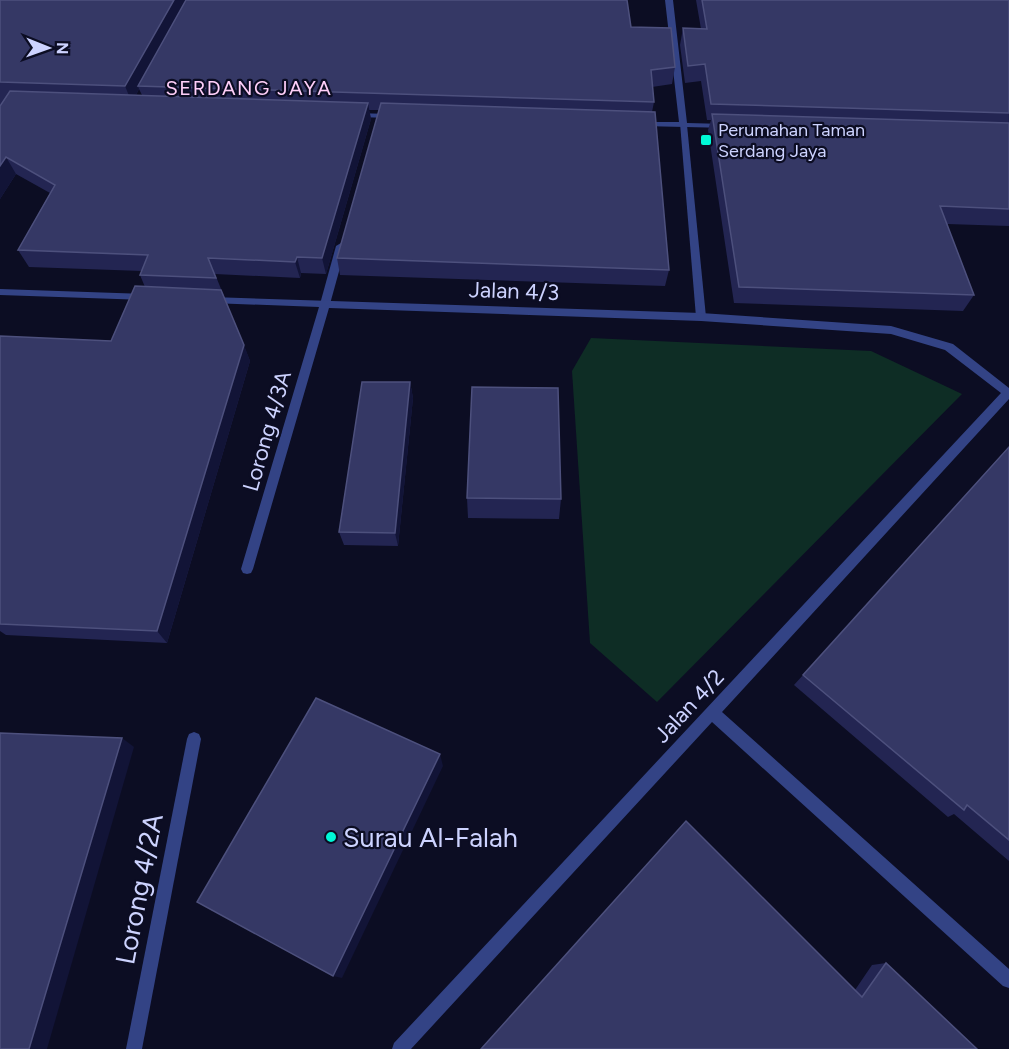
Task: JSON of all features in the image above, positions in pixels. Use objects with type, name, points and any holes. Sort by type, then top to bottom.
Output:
[{"type":"street","points":[[669,0],[701,317]]},
{"type":"street","points":[[343,114],[401,116]]},
{"type":"street","points":[[375,127],[378,115]]},
{"type":"street","points":[[636,124],[730,127]]},
{"type":"street","name":"Lorong 4/3A","points":[[247,569],[343,239]]},
{"type":"street","points":[[0,292],[154,298]]},
{"type":"street","name":"Jalan 4/3","points":[[200,299],[701,317],[891,330],[949,347],[1009,393]]},
{"type":"street","name":"Jalan 4/2","points":[[400,1049],[1009,393]]},
{"type":"street","points":[[712,712],[1009,980]]},
{"type":"street","name":"Lorong 4/2A","points":[[134,1049],[194,739]]},
{"type":"green space","points":[[591,338],[871,351],[962,394],[657,702],[590,643],[572,371]]},
{"type":"building","points":[[0,0],[174,0],[125,86],[0,82]]},
{"type":"building","points":[[186,0],[627,0],[631,27],[671,28],[675,67],[651,70],[654,102],[138,86]]},
{"type":"building","points":[[702,0],[1009,0],[1009,113],[711,104],[705,64],[688,66],[683,28],[707,29]]},
{"type":"building","points":[[10,91],[368,103],[322,258],[297,257],[295,262],[208,258],[216,278],[140,275],[148,255],[18,250],[55,185],[6,157],[0,166],[0,106]]},
{"type":"building","points":[[381,103],[655,112],[669,270],[337,258]]},
{"type":"building","points":[[712,114],[1009,123],[1009,209],[940,206],[974,295],[739,287]]},
{"type":"building","points":[[135,286],[221,290],[244,345],[157,631],[0,624],[0,336],[111,341]]},
{"type":"building","points":[[362,382],[410,382],[395,533],[339,532]]},
{"type":"building","points":[[472,387],[558,388],[561,499],[467,498]]},
{"type":"building","points":[[1009,447],[1009,840],[967,805],[964,810],[803,675]]},
{"type":"building","name":"Surau Al-Falah","points":[[316,698],[440,754],[333,976],[197,902]]},
{"type":"building","points":[[0,733],[122,738],[29,1049],[0,1049]]},
{"type":"building","points":[[686,821],[862,997],[886,963],[977,1049],[481,1049]]},
{"type":"place","name":"Perumahan Taman Serdang Jaya","points":[[706,140]]},
{"type":"place","name":"Surau Al-Falah","points":[[331,837]]},
{"type":"district","name":"SERDANG JAYA","points":[[249,88]]}]
